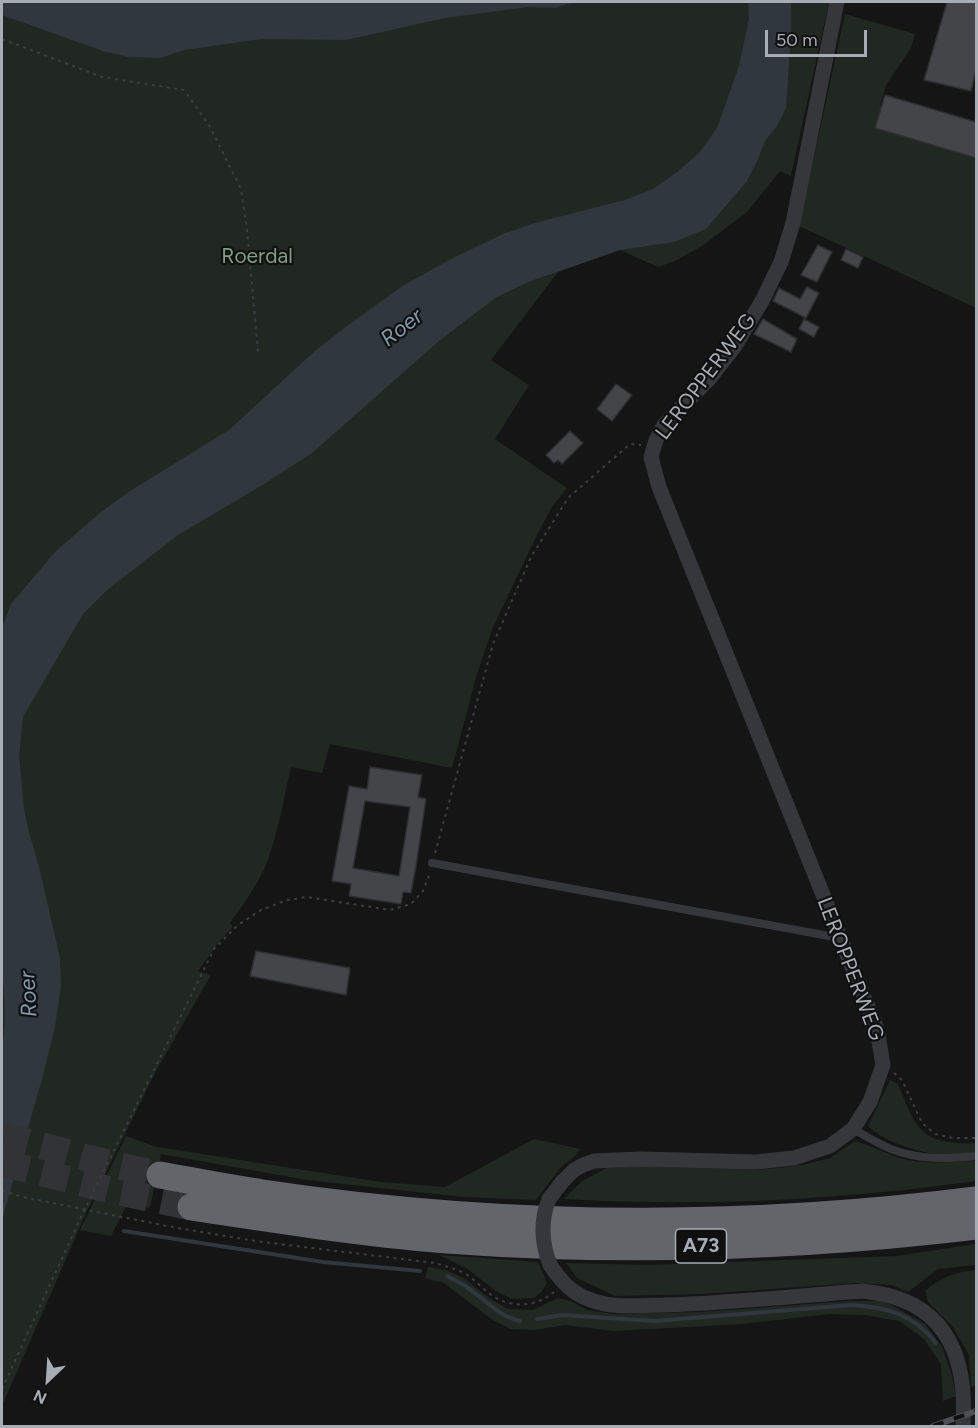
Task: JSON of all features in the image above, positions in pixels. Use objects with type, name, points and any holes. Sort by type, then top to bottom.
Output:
[{"type":"highway","name":"A73","points":[[160,1175],[262,1193],[369,1206],[486,1216],[611,1221],[802,1217],[976,1200]]},
{"type":"highway","name":"A73","points":[[191,1207],[350,1230],[426,1238],[574,1246],[645,1247],[792,1243],[976,1227]]},
{"type":"street","name":"LEROPPERWEG","points":[[837,2],[793,223],[781,262],[762,302],[735,346],[710,378],[664,425],[651,457],[658,487],[877,1029],[883,1065],[870,1102],[853,1129],[830,1146],[794,1158],[756,1162],[640,1159],[594,1161],[574,1170],[549,1200],[543,1226],[545,1251],[550,1265],[563,1283],[583,1297],[603,1304],[638,1306],[692,1304],[862,1291],[895,1297],[929,1316],[948,1338],[956,1354],[962,1376],[963,1426]]},
{"type":"lane","points":[[432,863],[840,938]]},
{"type":"lane","points":[[853,1129],[891,1149],[913,1156],[952,1158],[976,1156]]},
{"type":"path","points":[[2,39],[102,77],[184,90],[209,125],[241,189],[247,229],[258,352]]},
{"type":"path","points":[[2,1389],[85,1209],[214,949],[238,925],[261,910],[287,900],[307,897],[390,910],[411,904],[423,891],[493,644],[531,556],[567,498],[630,444],[654,447]]},
{"type":"path","points":[[883,1065],[902,1080],[922,1123],[935,1134],[952,1138],[976,1138]]},
{"type":"path","points":[[2,1191],[167,1226],[255,1240],[435,1263],[467,1275],[500,1300],[512,1304],[523,1305],[536,1302],[548,1297],[558,1289]]},
{"type":"green space","name":"Roerdal","points":[[2,2],[829,2],[791,176],[780,171],[747,212],[702,246],[675,261],[658,267],[620,250],[558,272],[491,360],[529,385],[495,439],[567,488],[552,507],[537,535],[493,627],[477,674],[452,768],[330,744],[322,773],[291,767],[277,830],[265,867],[230,923],[233,927],[198,971],[211,975],[156,1071],[86,1213],[2,1406]]},
{"type":"green space","points":[[845,14],[915,34],[911,48],[886,85],[880,106],[976,138],[970,157],[976,159],[976,308],[799,226]]},
{"type":"green space","points":[[890,1080],[898,1084],[910,1113],[920,1129],[928,1135],[948,1142],[976,1143],[976,1152],[956,1155],[934,1154],[903,1146],[875,1132],[868,1126]]},
{"type":"green space","points":[[126,1136],[157,1147],[381,1182],[445,1187],[534,1139],[580,1149],[560,1168],[536,1200],[463,1197],[307,1180],[161,1154],[150,1208],[127,1205],[111,1236],[80,1230]]},
{"type":"green space","points":[[855,1141],[894,1156],[919,1162],[976,1161],[976,1181],[874,1193],[771,1200],[667,1202],[564,1199],[581,1182],[606,1168],[638,1166],[759,1170],[803,1165],[830,1158]]},
{"type":"green space","points":[[976,1244],[976,1265],[938,1269],[908,1292],[891,1285],[855,1283],[702,1294],[615,1296],[577,1278],[566,1263],[647,1265],[896,1256]]},
{"type":"green space","points":[[439,1255],[538,1262],[547,1283],[534,1298],[512,1299],[496,1291],[466,1268]]},
{"type":"green space","points":[[428,1267],[446,1270],[465,1279],[489,1298],[508,1309],[533,1310],[558,1298],[571,1301],[587,1310],[613,1314],[701,1312],[849,1301],[885,1301],[925,1324],[942,1347],[956,1396],[943,1401],[941,1364],[924,1339],[899,1321],[865,1315],[829,1314],[742,1324],[613,1331],[565,1325],[535,1330],[511,1329],[491,1319],[444,1283],[425,1278]]},
{"type":"green space","points":[[976,1270],[976,1385],[971,1388],[969,1355],[953,1327],[928,1302],[925,1291],[936,1282],[949,1276]]},
{"type":"water","points":[[2,2],[574,2],[555,8],[528,7],[445,18],[346,40],[261,39],[185,50],[160,58],[128,57],[103,51],[2,15]]},
{"type":"water","name":"Roer","points":[[748,2],[791,2],[786,108],[777,126],[765,141],[747,181],[706,229],[674,242],[620,250],[528,282],[495,298],[439,341],[312,453],[178,535],[107,590],[83,614],[23,717],[19,756],[24,809],[60,958],[61,986],[55,1027],[42,1079],[2,1220],[2,1047],[5,1018],[2,967],[2,626],[11,604],[55,552],[101,512],[130,491],[229,430],[316,350],[404,285],[503,234],[535,223],[625,200],[653,189],[677,172],[699,153],[717,128],[739,66],[749,19]]},
{"type":"building","points":[[947,2],[976,2],[976,70],[971,91],[924,80]]},
{"type":"building","points":[[885,95],[976,122],[976,158],[875,128]]},
{"type":"building","points":[[818,245],[832,252],[817,282],[801,275]]},
{"type":"building","points":[[846,249],[863,257],[858,268],[841,260]]},
{"type":"building","points":[[807,287],[819,293],[806,318],[773,301],[779,288],[800,299]]},
{"type":"building","points":[[763,319],[797,339],[791,352],[754,334]]},
{"type":"building","points":[[804,319],[819,327],[814,337],[799,329]]},
{"type":"building","points":[[616,384],[632,395],[612,421],[597,409]]},
{"type":"building","points":[[570,431],[583,443],[562,464],[558,460],[554,463],[546,455]]},
{"type":"building","points":[[370,767],[422,775],[418,797],[426,799],[416,866],[411,893],[403,892],[401,904],[349,896],[351,884],[332,881],[349,786],[367,789]],"holes":[[[365,801],[410,807],[399,876],[353,868]]]},
{"type":"building","points":[[256,951],[350,968],[346,995],[250,976]]},
{"type":"waterway","points":[[124,1231],[323,1262],[420,1271]]},
{"type":"waterway","points":[[447,1276],[468,1288],[499,1312],[520,1321]]},
{"type":"waterway","points":[[537,1319],[562,1315],[655,1321],[851,1305],[887,1310],[898,1314],[918,1325],[936,1343]]},
{"type":"tunnel","points":[[2,1135],[160,1175]]},
{"type":"tunnel","points":[[2,1163],[110,1190],[191,1207]]},
{"type":"railway","points":[[933,1426],[976,1411]]}]
